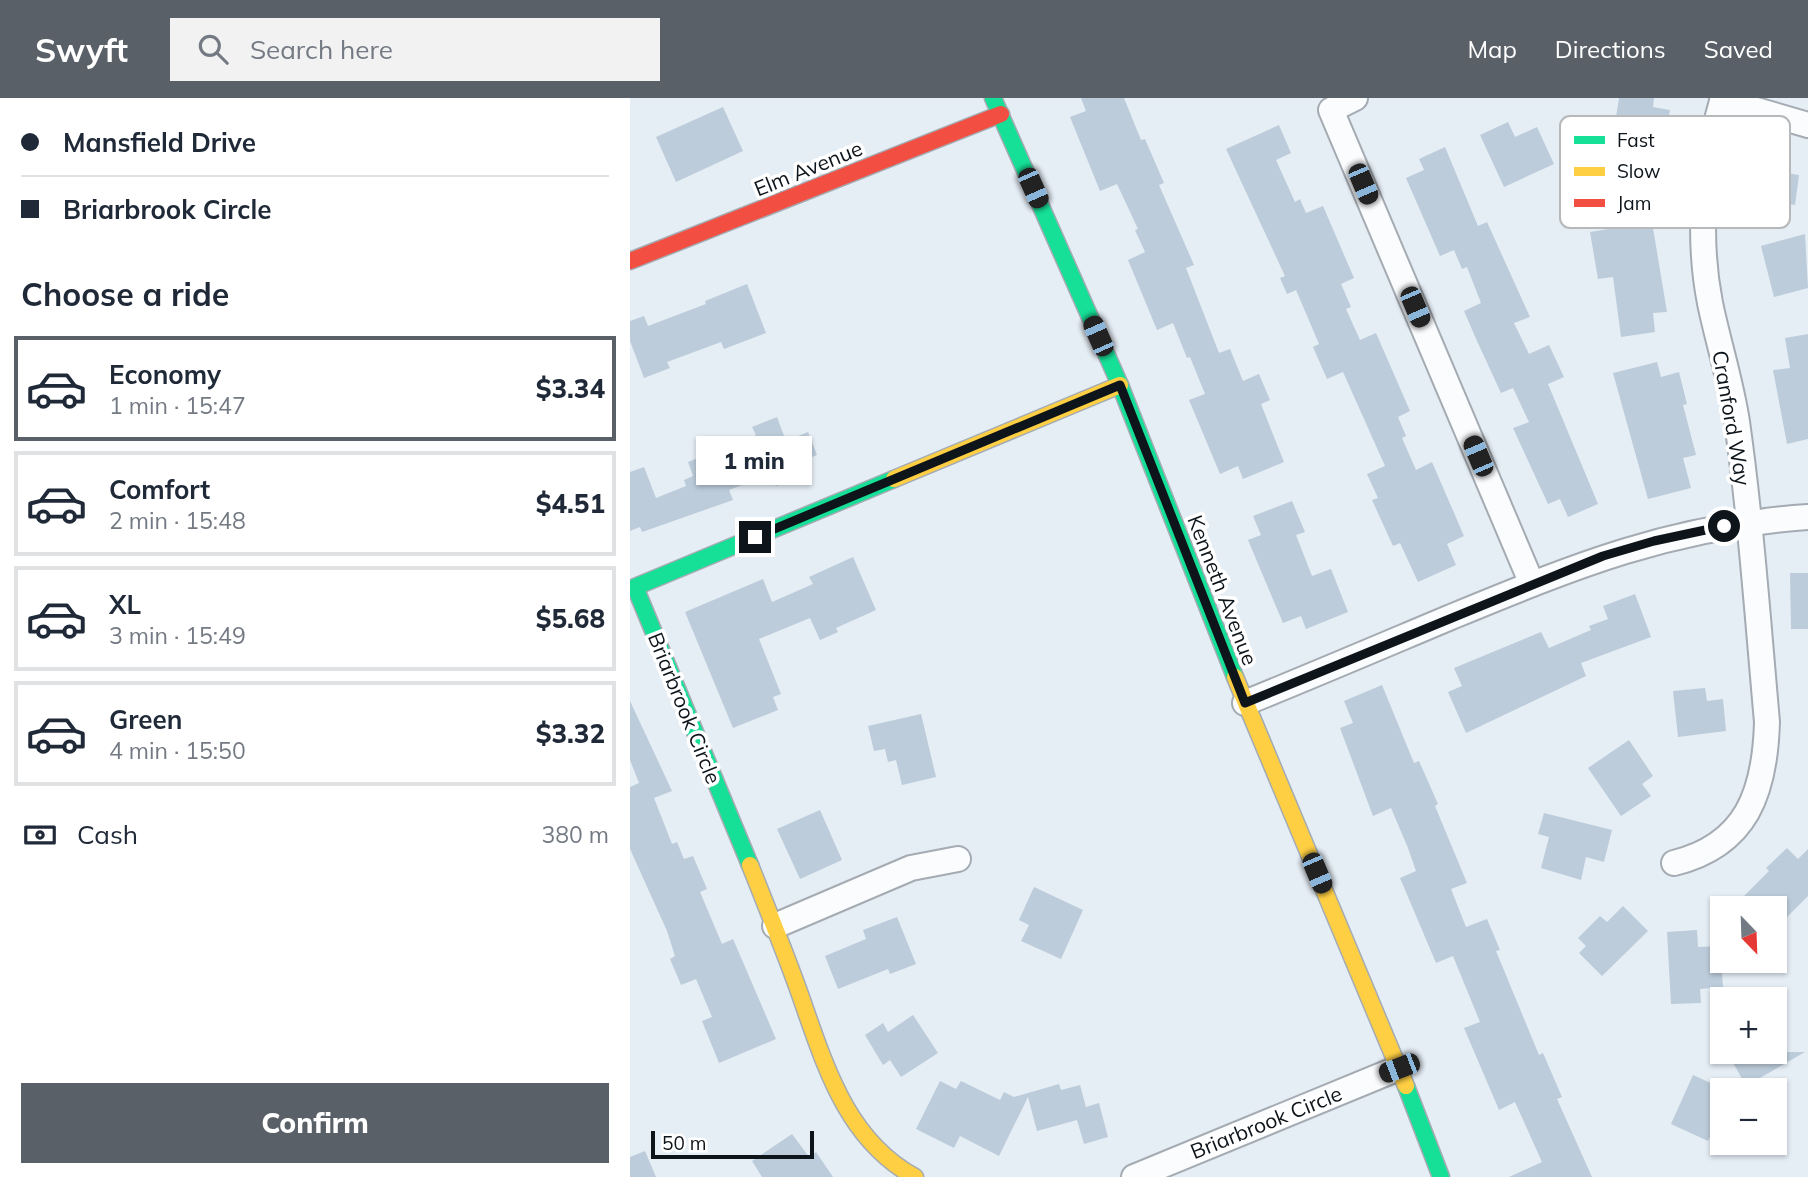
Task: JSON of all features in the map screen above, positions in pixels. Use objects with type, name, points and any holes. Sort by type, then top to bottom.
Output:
[{"type":"street","name":"Kenneth Avenue","points":[[993,98],[1120,385],[1245,703],[1399,1068],[1441,1177]]},
{"type":"street","points":[[1355,98],[1331,110],[1532,584]]},
{"type":"street","points":[[1722,99],[1778,116]]},
{"type":"street","name":"Elm Avenue","points":[[630,261],[1000,114]]},
{"type":"street","points":[[1790,120],[1808,125]]},
{"type":"street","name":"Cranford Way","points":[[1674,863],[1705,853],[1732,834],[1751,807],[1765,764],[1767,722],[1749,521],[1736,418],[1709,299],[1706,228]]},
{"type":"street","name":"Briarbrook Circle","points":[[915,1177],[893,1165],[866,1139],[834,1090],[775,926],[635,587],[1120,385]]},
{"type":"street","points":[[1245,703],[1532,584],[1654,541],[1749,521],[1808,517]]},
{"type":"street","points":[[775,926],[911,868],[958,859]]},
{"type":"street","name":"Briarbrook Circle","points":[[1134,1177],[1399,1068]]},
{"type":"building","points":[[1081,98],[1124,98],[1141,140],[1145,139],[1164,183],[1159,185],[1194,265],[1186,268],[1219,353],[1230,349],[1243,381],[1259,374],[1270,400],[1261,404],[1284,462],[1243,479],[1238,466],[1220,474],[1189,400],[1205,394],[1190,357],[1187,358],[1173,323],[1157,330],[1128,260],[1145,252],[1135,230],[1138,229],[1117,184],[1100,191],[1070,117],[1086,111]]},
{"type":"building","points":[[1619,98],[1654,98],[1653,107],[1670,110],[1669,116],[1616,116]]},
{"type":"building","points":[[723,107],[743,151],[676,182],[656,137]]},
{"type":"building","points":[[1508,122],[1515,137],[1537,127],[1554,164],[1504,187],[1480,135]]},
{"type":"building","points":[[1279,125],[1291,153],[1276,160],[1295,202],[1300,199],[1306,213],[1323,206],[1354,278],[1341,284],[1351,307],[1346,309],[1360,340],[1376,333],[1410,411],[1398,417],[1406,436],[1402,438],[1416,470],[1432,462],[1464,536],[1447,544],[1456,565],[1418,582],[1400,543],[1393,546],[1372,500],[1378,498],[1367,474],[1385,466],[1343,372],[1327,379],[1313,347],[1319,344],[1296,290],[1287,294],[1280,278],[1285,276],[1226,149]]},
{"type":"building","points":[[1445,147],[1478,226],[1487,222],[1530,317],[1514,323],[1529,354],[1549,345],[1564,377],[1548,384],[1598,504],[1568,517],[1560,499],[1548,504],[1513,428],[1529,422],[1513,388],[1501,393],[1464,311],[1481,303],[1467,267],[1462,269],[1454,250],[1440,256],[1406,178],[1424,170],[1419,159]]},
{"type":"building","points":[[1790,174],[1799,175],[1795,205],[1790,204]]},
{"type":"building","points":[[1615,228],[1653,228],[1667,312],[1653,313],[1655,332],[1621,337],[1613,277],[1598,279],[1590,232]]},
{"type":"building","points":[[1805,234],[1808,288],[1774,297],[1761,246]]},
{"type":"building","points":[[747,284],[766,333],[724,349],[721,342],[667,362],[670,368],[644,378],[630,341],[630,321],[644,316],[648,326],[706,304],[705,301]]},
{"type":"building","points":[[1808,334],[1808,439],[1787,444],[1773,370],[1790,368],[1785,338]]},
{"type":"building","points":[[1657,362],[1661,377],[1679,372],[1687,404],[1683,405],[1696,455],[1683,458],[1691,488],[1648,499],[1613,373]]},
{"type":"building","points":[[777,417],[786,441],[808,432],[817,455],[797,463],[802,475],[776,486],[771,474],[729,490],[733,500],[642,532],[640,527],[630,531],[630,472],[644,467],[656,498],[686,486],[684,480],[693,476],[688,462],[756,435],[752,427]]},
{"type":"building","points":[[1292,501],[1305,532],[1296,535],[1312,576],[1331,569],[1348,612],[1306,629],[1301,616],[1283,623],[1248,540],[1261,535],[1253,516]]},
{"type":"building","points":[[853,557],[876,610],[836,628],[838,632],[820,640],[810,618],[759,639],[781,694],[773,697],[778,710],[733,728],[685,612],[763,579],[772,602],[813,584],[809,577]]},
{"type":"building","points":[[1790,573],[1808,573],[1808,629],[1791,629]]},
{"type":"building","points":[[1635,594],[1651,637],[1581,663],[1586,676],[1466,733],[1448,692],[1462,686],[1454,668],[1541,632],[1549,648],[1591,630],[1589,626],[1608,619],[1603,606]]},
{"type":"building","points":[[1382,685],[1414,763],[1419,761],[1438,804],[1435,806],[1467,883],[1451,889],[1466,927],[1487,919],[1500,950],[1496,951],[1539,1055],[1543,1053],[1562,1097],[1557,1099],[1592,1177],[1509,1177],[1542,1162],[1515,1102],[1499,1110],[1464,1028],[1480,1022],[1453,956],[1436,963],[1400,878],[1416,871],[1408,848],[1391,808],[1373,816],[1340,728],[1353,723],[1344,701]]},
{"type":"building","points":[[1705,688],[1707,701],[1723,699],[1726,731],[1678,737],[1673,691]]},
{"type":"building","points":[[630,701],[672,791],[654,798],[672,844],[677,842],[684,859],[693,856],[707,889],[700,892],[722,944],[733,939],[776,1039],[719,1063],[702,1021],[712,1017],[696,979],[681,985],[670,959],[675,956],[667,931],[630,849],[630,787],[639,783],[630,760]]},
{"type":"building","points":[[921,714],[936,777],[902,785],[896,760],[888,762],[885,749],[874,751],[868,726]]},
{"type":"building","points":[[1629,740],[1653,776],[1642,784],[1651,796],[1621,816],[1588,768]]},
{"type":"building","points":[[820,810],[842,860],[800,879],[777,829]]},
{"type":"building","points":[[1544,813],[1612,830],[1604,862],[1586,857],[1581,880],[1541,868],[1549,837],[1538,834]]},
{"type":"building","points":[[1787,848],[1798,859],[1808,849],[1808,896],[1787,917],[1787,896],[1744,896],[1769,871],[1766,868]]},
{"type":"building","points":[[1034,887],[1083,910],[1061,959],[1021,941],[1029,925],[1019,920]]},
{"type":"building","points":[[1623,906],[1648,931],[1602,976],[1579,953],[1586,946],[1578,938],[1600,916],[1607,922]]},
{"type":"building","points":[[897,917],[916,964],[890,974],[888,969],[838,989],[825,956],[866,939],[863,930]]},
{"type":"building","points":[[1697,930],[1698,947],[1710,946],[1710,973],[1722,973],[1723,987],[1700,989],[1701,1003],[1671,1004],[1667,932]]},
{"type":"building","points":[[913,1015],[938,1053],[901,1077],[890,1060],[883,1065],[865,1035],[883,1023],[888,1032]]},
{"type":"building","points":[[1787,1052],[1805,1052],[1787,1062]]},
{"type":"building","points":[[1734,1064],[1784,1064],[1760,1078],[1742,1078]]},
{"type":"building","points":[[1693,1075],[1710,1083],[1708,1141],[1671,1124]]},
{"type":"building","points":[[940,1081],[956,1089],[961,1081],[1000,1100],[1004,1092],[1014,1097],[1059,1084],[1061,1090],[1080,1085],[1086,1107],[1099,1103],[1108,1137],[1084,1144],[1077,1120],[1037,1131],[1028,1097],[999,1156],[960,1136],[954,1148],[916,1129]]},
{"type":"building","points":[[792,1134],[809,1157],[816,1152],[833,1177],[762,1177],[752,1161]]},
{"type":"building","points":[[645,1151],[656,1177],[630,1177],[630,1157]]},
{"type":"traffic: fast","points":[[993,98],[1120,385],[1235,677]]},
{"type":"traffic: fast","points":[[750,865],[635,587],[894,479]]},
{"type":"traffic: fast","points":[[1406,1086],[1441,1177]]},
{"type":"traffic: slow","points":[[894,479],[1120,385]]},
{"type":"traffic: slow","points":[[1235,677],[1406,1086]]},
{"type":"traffic: slow","points":[[750,865],[816,1041],[839,1094],[870,1141],[890,1161],[915,1177]]},
{"type":"traffic: jam","points":[[630,261],[1001,114]]},
{"type":"route","points":[[755,537],[1120,385],[1245,703],[1603,556],[1654,541],[1724,526]]}]
